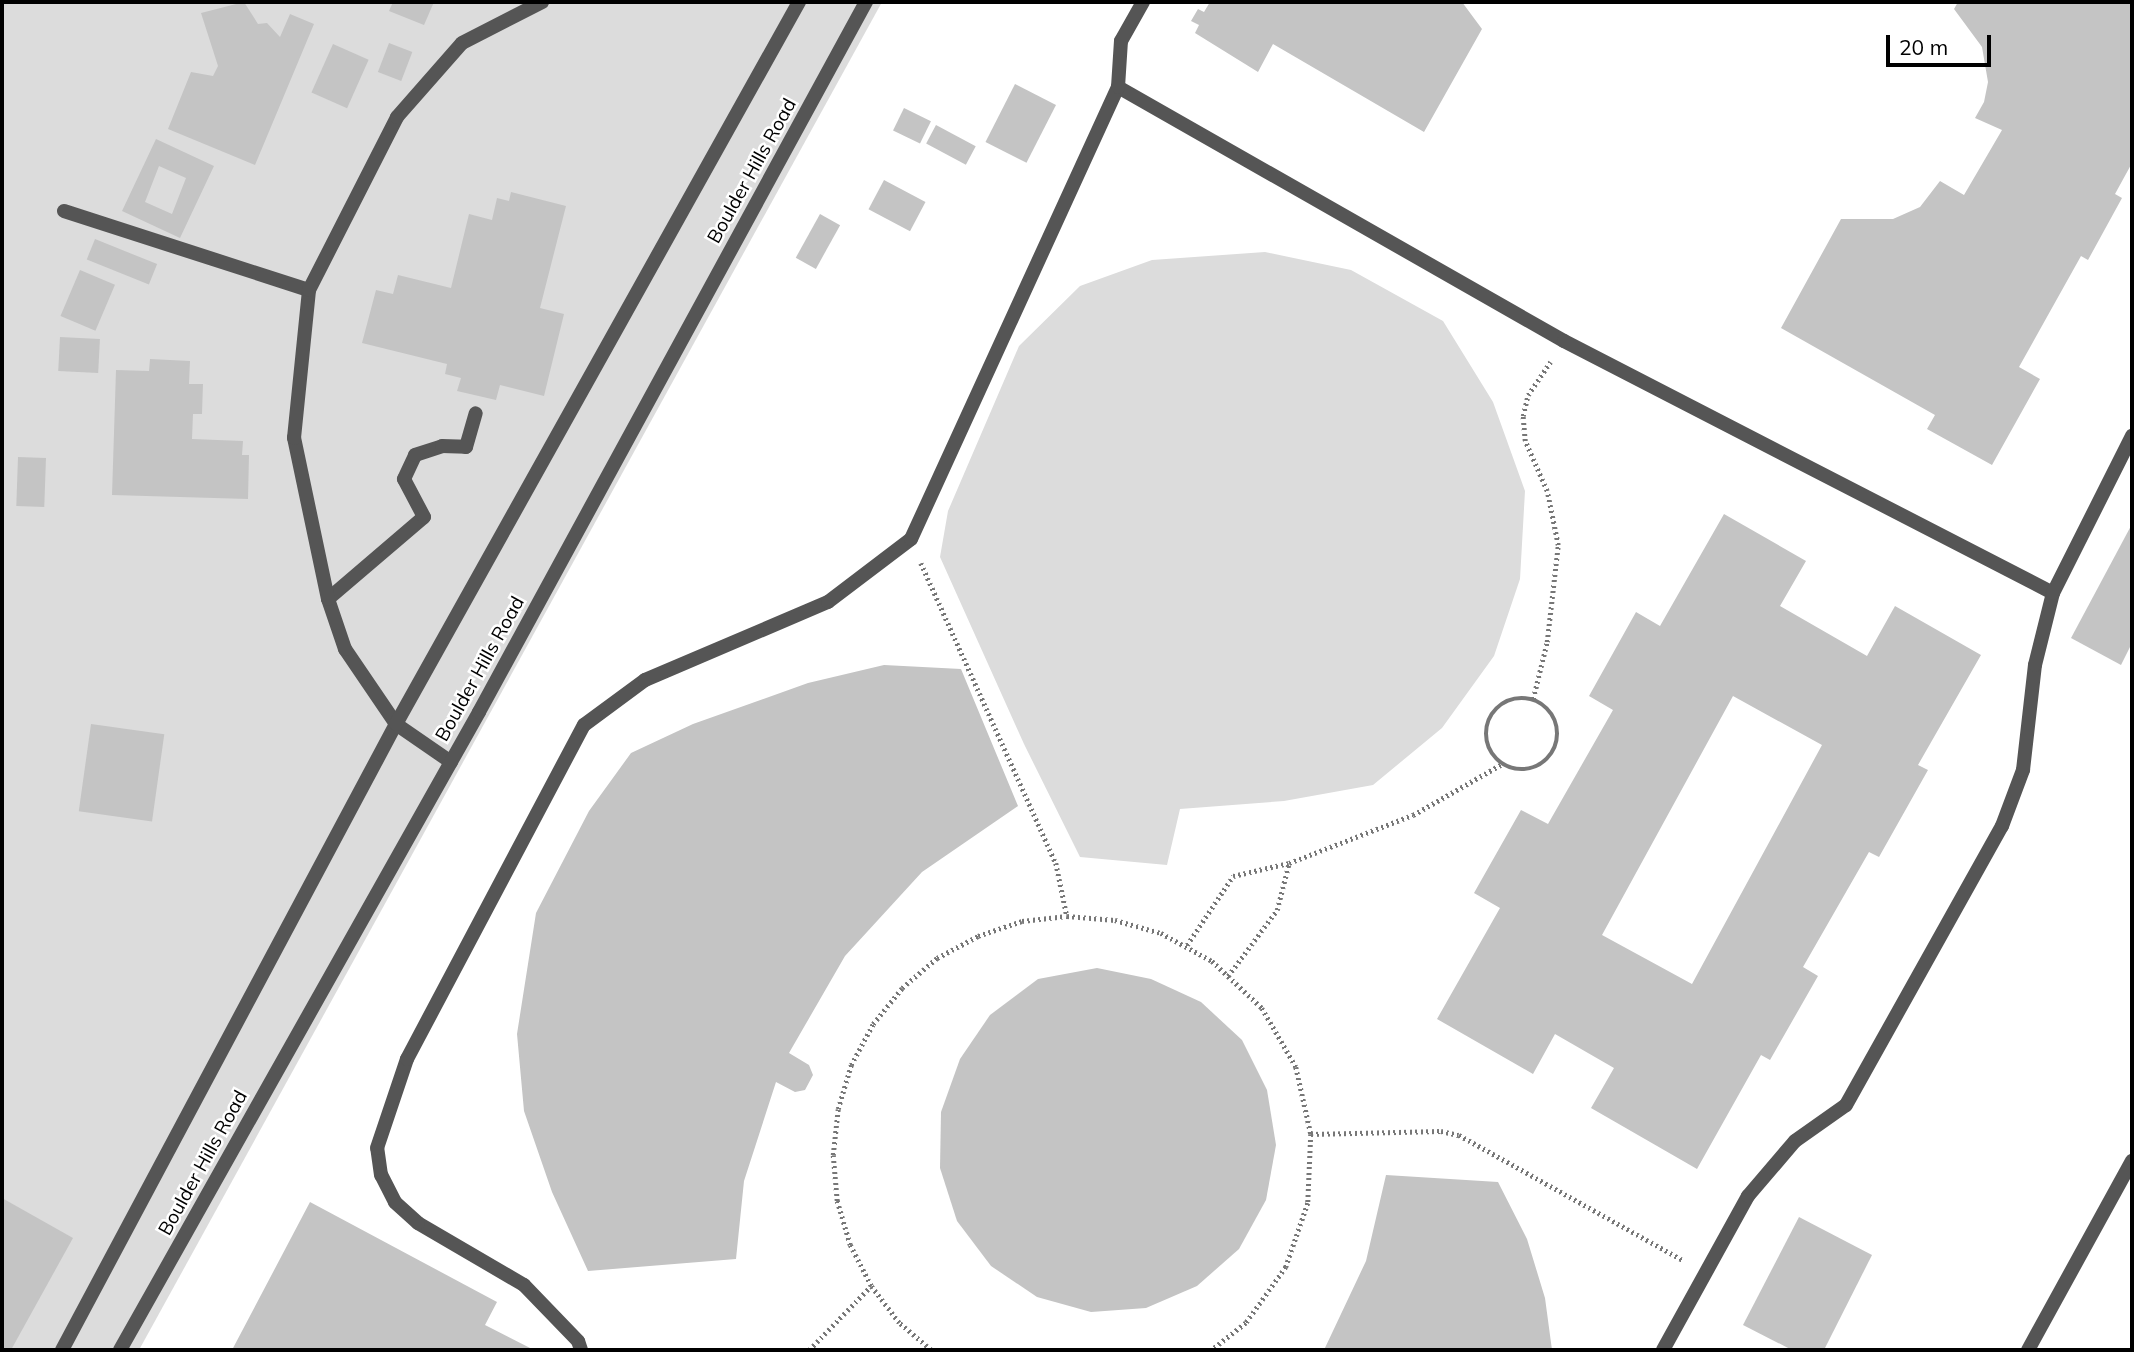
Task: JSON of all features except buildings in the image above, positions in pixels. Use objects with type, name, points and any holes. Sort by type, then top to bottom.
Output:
[{"type":"lane","points":[[451,762],[396,724],[345,649],[328,599],[294,438],[309,290],[397,117],[462,43],[542,2]]},
{"type":"lane","name":"Boulder Hills Road","points":[[62,1350],[396,724],[799,2]]},
{"type":"lane","name":"Boulder Hills Road","points":[[120,1350],[451,762],[866,2]]},
{"type":"lane","points":[[581,1350],[578,1341],[524,1285],[418,1223],[394,1202],[381,1175],[377,1148],[407,1059],[584,725],[645,680],[828,602],[911,539],[1118,87],[1121,41],[1143,2]]},
{"type":"lane","points":[[1118,87],[1564,341],[2053,593]]},
{"type":"lane","points":[[64,211],[309,290]]},
{"type":"lane","points":[[328,599],[424,517],[404,479],[415,454],[443,446],[467,447],[476,413]]},
{"type":"lane","points":[[1663,1350],[1748,1196],[1795,1141],[1846,1105],[2002,826],[2023,770],[2035,665],[2053,593],[2132,436]]},
{"type":"lane","points":[[2028,1350],[2132,1161]]},
{"type":"path","points":[[1532,699],[1547,642],[1558,545],[1547,491],[1525,441],[1523,416],[1528,395],[1564,341]]},
{"type":"path","points":[[911,539],[1056,863],[1067,916]]},
{"type":"path","points":[[1510,699],[1532,699],[1551,713],[1556,724],[1555,748],[1538,766],[1514,769],[1502,764],[1488,747],[1488,724],[1500,705],[1510,699]]},
{"type":"path","points":[[1187,945],[1233,876],[1289,863],[1413,815],[1502,764]]},
{"type":"path","points":[[1228,976],[1277,910],[1289,863]]},
{"type":"path","points":[[931,1350],[900,1323],[871,1286],[850,1245],[837,1201],[833,1155],[838,1109],[852,1065],[868,1034],[902,988],[937,958],[978,936],[1022,921],[1067,916],[1115,920],[1187,945],[1228,976],[1262,1008],[1296,1067],[1311,1134],[1308,1203],[1286,1267],[1246,1323],[1212,1350]]},
{"type":"path","points":[[1311,1134],[1441,1131],[1459,1135],[1706,1273]]},
{"type":"path","points":[[809,1350],[871,1286]]},
{"type":"shaded area","points":[[2,2],[882,2],[139,1350],[2,1350]]},
{"type":"shaded area","points":[[1265,252],[1351,270],[1443,321],[1493,402],[1525,491],[1520,579],[1494,656],[1442,728],[1373,785],[1284,801],[1180,809],[1167,865],[1080,857],[1024,744],[940,557],[948,511],[1019,346],[1080,286],[1152,260]]}]
